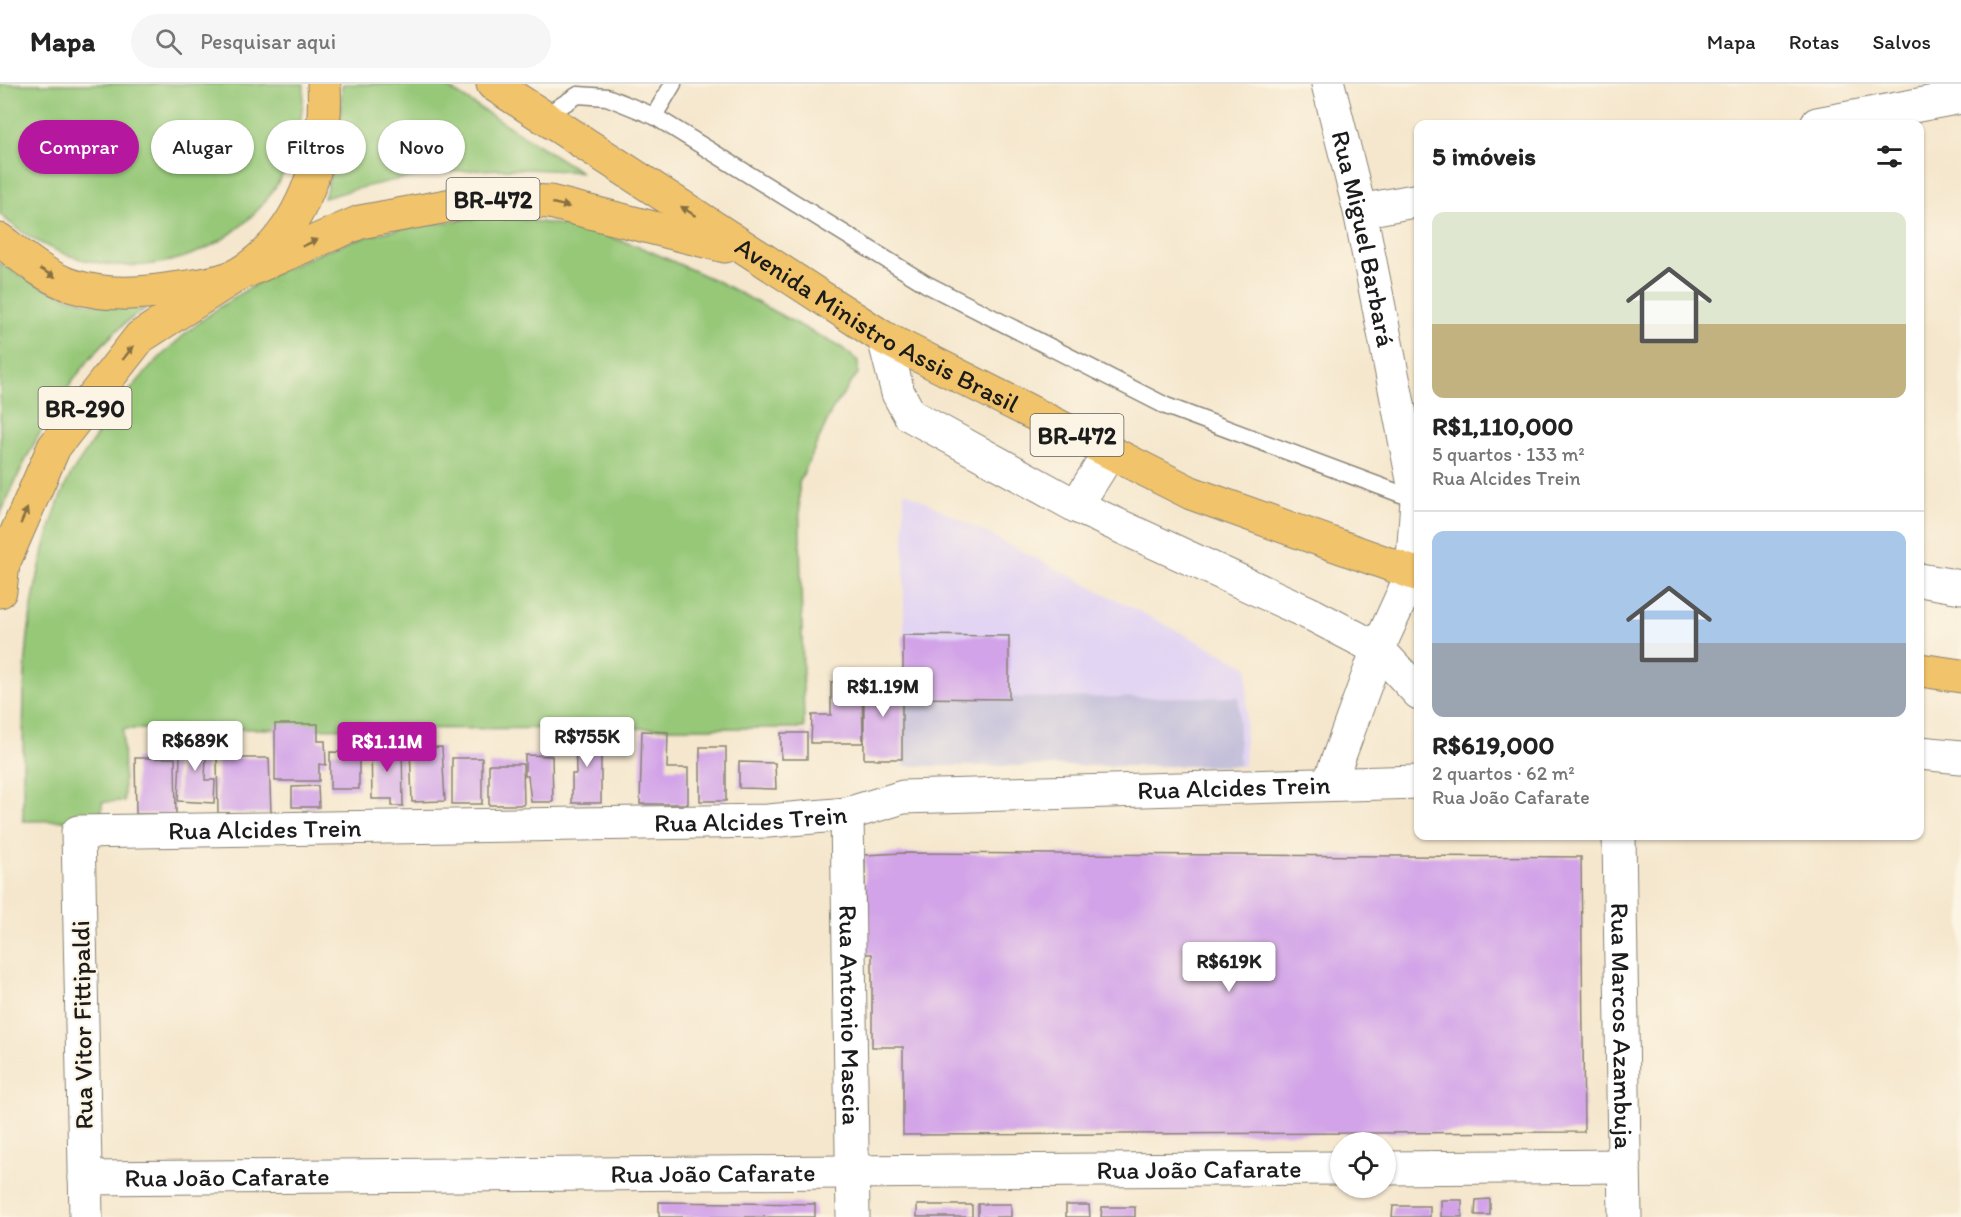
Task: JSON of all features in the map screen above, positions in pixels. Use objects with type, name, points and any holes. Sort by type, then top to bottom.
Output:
[{"type":"highway","name":"BR-290","points":[[0,591],[3,564],[54,447],[140,338],[237,275],[277,242],[296,215],[318,163],[326,116],[324,84]]},
{"type":"highway","name":"Avenida Ministro Assis Brasil","points":[[493,84],[884,338],[1191,493],[1414,575]]},
{"type":"highway","name":"BR-472","points":[[237,275],[360,222],[485,199],[550,202],[755,254]]},
{"type":"highway","points":[[0,240],[29,262],[72,286],[132,295],[182,288],[237,275]]},
{"type":"highway","points":[[1924,671],[1961,676]]},
{"type":"street","name":"Rua Miguel Barbará","points":[[1328,84],[1360,211],[1414,481]]},
{"type":"street","points":[[1838,120],[1961,97]]},
{"type":"street","points":[[1360,211],[1414,201]]},
{"type":"street","points":[[884,338],[898,393],[910,415],[1076,506],[1313,615],[1378,650],[1414,688]]},
{"type":"street","points":[[1076,506],[1110,452]]},
{"type":"street","points":[[1329,784],[1378,650],[1414,577]]},
{"type":"street","points":[[1924,581],[1961,586]]},
{"type":"street","points":[[1924,753],[1961,757]]},
{"type":"street","name":"Rua Alcides Trein","points":[[78,832],[768,821],[847,814],[903,797],[1414,782]]},
{"type":"street","name":"Rua Antonio Mascia","points":[[847,814],[853,1217]]},
{"type":"street","name":"Rua Vitor Fittipaldi","points":[[78,832],[86,1217]]},
{"type":"street","name":"Rua Marcos Azambuja","points":[[1619,840],[1625,1217]]},
{"type":"street","points":[[1396,1168],[1624,1166]]},
{"type":"street","name":"Rua João Cafarate","points":[[86,1178],[1330,1168]]},
{"type":"lane","points":[[654,116],[673,84]]},
{"type":"lane","points":[[543,117],[578,95],[607,97],[654,116],[926,284],[1166,406],[1414,499]]},
{"type":"shaded area","points":[[904,491],[1248,667],[1244,766],[904,766]]},
{"type":"shaded area","points":[[1239,697],[1239,766],[904,766],[903,698]]},
{"type":"green space","points":[[0,84],[304,84],[300,120],[266,120],[266,174],[282,174],[262,205],[230,234],[195,253],[155,264],[115,265],[74,257],[35,240],[0,214]]},
{"type":"green space","points":[[342,84],[442,84],[581,172],[514,169],[465,171],[465,120],[378,120],[378,174],[436,174],[388,181],[324,198],[331,174],[366,174],[366,120],[340,120]]},
{"type":"green space","points":[[469,219],[517,219],[584,228],[645,249],[721,283],[842,348],[858,361],[858,373],[832,410],[799,483],[804,728],[123,729],[124,801],[102,802],[102,820],[23,821],[25,680],[30,623],[40,567],[51,523],[67,482],[116,408],[142,376],[202,320],[270,276],[308,258],[363,237]]},
{"type":"green space","points":[[0,263],[33,283],[69,297],[106,306],[145,309],[99,348],[59,401],[41,430],[0,516]]},
{"type":"building","points":[[903,635],[1009,636],[1009,699],[903,698]]},
{"type":"building","points":[[864,676],[902,676],[902,759],[864,759]]},
{"type":"building","points":[[862,681],[863,743],[811,743],[812,715],[831,715],[831,682]]},
{"type":"building","points":[[275,724],[318,724],[318,741],[325,741],[326,765],[319,764],[319,781],[275,781]]},
{"type":"building","points":[[575,730],[601,730],[601,803],[572,803],[572,774],[576,774]]},
{"type":"building","points":[[642,731],[668,732],[667,768],[688,768],[688,804],[640,804]]},
{"type":"building","points":[[781,733],[807,733],[807,759],[781,759]]},
{"type":"building","points":[[181,736],[207,737],[205,780],[215,780],[214,803],[178,801]]},
{"type":"building","points":[[371,744],[402,744],[403,806],[392,806],[392,799],[372,799]]},
{"type":"building","points":[[442,747],[445,801],[412,802],[410,748]]},
{"type":"building","points":[[700,747],[726,747],[726,801],[700,801]]},
{"type":"building","points":[[330,752],[359,753],[359,789],[330,789]]},
{"type":"building","points":[[525,755],[552,756],[553,802],[531,802],[528,776],[525,776]]},
{"type":"building","points":[[135,758],[175,758],[176,814],[136,814]]},
{"type":"building","points":[[217,758],[269,758],[271,813],[218,813]]},
{"type":"building","points":[[452,758],[482,758],[482,804],[452,804]]},
{"type":"building","points":[[739,762],[775,763],[776,789],[739,788]]},
{"type":"building","points":[[489,764],[523,764],[524,805],[489,805]]},
{"type":"building","points":[[318,786],[319,807],[292,807],[292,787]]},
{"type":"building","points":[[902,853],[1581,857],[1584,1132],[903,1135],[903,1047],[872,1047],[872,954],[865,954],[865,855]]},
{"type":"building","points":[[1490,1199],[1490,1215],[1475,1215],[1476,1200]]},
{"type":"building","points":[[1441,1200],[1462,1200],[1462,1217],[1441,1217]]},
{"type":"building","points":[[659,1202],[815,1204],[815,1217],[659,1217]]},
{"type":"building","points":[[978,1204],[1011,1204],[1011,1217],[978,1217]]},
{"type":"building","points":[[917,1205],[972,1205],[972,1217],[917,1217]]},
{"type":"building","points":[[1066,1205],[1089,1205],[1090,1217],[1066,1217]]},
{"type":"building","points":[[1393,1206],[1430,1206],[1430,1217],[1392,1217]]},
{"type":"building","points":[[1102,1207],[1135,1207],[1135,1217],[1101,1217]]}]
